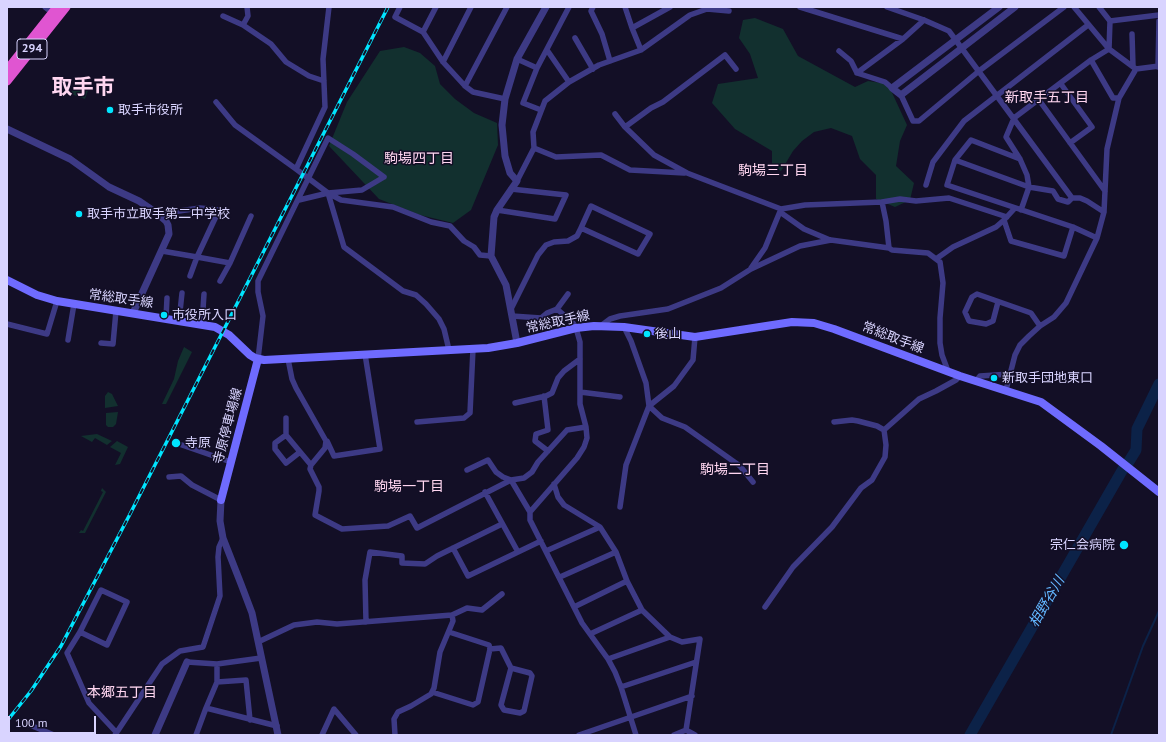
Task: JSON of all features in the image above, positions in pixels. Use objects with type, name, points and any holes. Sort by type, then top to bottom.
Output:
[{"type":"highway","name":"294","points":[[7,70],[53,11],[66,7]]},
{"type":"highway","name":"294","points":[[7,81],[53,11]]},
{"type":"main road","name":"常総取手線","points":[[7,280],[37,295],[57,301],[215,327],[224,331],[246,352],[258,359],[268,360],[474,349],[517,343],[576,328],[602,326],[624,327],[695,337],[792,322],[814,323],[960,376],[1032,398],[1048,406],[1159,492]]},
{"type":"main road","name":"寺原停車場線","points":[[221,500],[258,359]]},
{"type":"street","points":[[243,25],[248,16],[247,7]]},
{"type":"street","points":[[296,170],[325,107],[324,60],[329,7]]},
{"type":"street","points":[[400,7],[395,17],[424,32],[443,62],[465,86],[473,92],[505,99]]},
{"type":"street","points":[[424,32],[436,7]]},
{"type":"street","points":[[443,62],[471,7]]},
{"type":"street","points":[[465,86],[508,7]]},
{"type":"street","points":[[517,181],[510,173],[505,156],[502,125],[505,99],[517,59],[546,7]]},
{"type":"street","points":[[541,110],[523,103],[537,68],[569,7]]},
{"type":"street","points":[[593,7],[591,11],[602,34],[610,61]]},
{"type":"street","points":[[625,7],[641,50]]},
{"type":"street","points":[[632,28],[670,7]]},
{"type":"street","points":[[800,7],[816,9],[903,39]]},
{"type":"street","points":[[886,7],[898,9],[949,31],[1072,198]]},
{"type":"street","points":[[892,88],[1000,7],[1004,16]]},
{"type":"street","points":[[901,95],[1015,7]]},
{"type":"street","points":[[839,51],[851,61],[857,73],[885,82],[901,95],[913,121],[920,121],[979,71],[1064,7]]},
{"type":"street","points":[[1074,7],[1109,49],[1135,68],[1158,67],[1159,21]]},
{"type":"street","points":[[1099,7],[1110,21],[1109,49]]},
{"type":"street","points":[[517,343],[506,285],[491,256],[494,217],[497,210],[517,181],[534,148],[533,132],[545,101],[569,82],[593,69],[641,50],[690,15],[707,9],[729,11]]},
{"type":"street","points":[[1110,21],[1159,15]]},
{"type":"street","points":[[223,16],[243,25],[271,44],[286,62],[309,76],[324,81]]},
{"type":"street","points":[[857,73],[903,39],[924,20]]},
{"type":"street","points":[[926,185],[934,162],[964,121],[1088,25]]},
{"type":"street","points":[[1006,390],[1015,355],[1020,346],[1040,326],[1054,318],[1066,304],[1097,238],[1104,212],[1107,149],[1119,98],[1135,68],[1132,34]]},
{"type":"street","points":[[575,38],[593,69]]},
{"type":"street","points":[[1021,210],[1029,187],[1027,175],[1020,159],[1006,137],[1014,118],[1091,60],[1109,49]]},
{"type":"street","points":[[547,50],[569,82]]},
{"type":"street","points":[[625,127],[651,108],[663,102],[725,55],[736,69]]},
{"type":"street","points":[[517,59],[537,68]]},
{"type":"street","points":[[1091,60],[1113,98],[1119,98]]},
{"type":"street","points":[[1060,84],[1092,127],[1070,143]]},
{"type":"street","points":[[1039,100],[1105,191]]},
{"type":"street","points":[[216,102],[235,125],[309,178],[328,194],[341,200],[393,207],[431,222],[450,226],[464,240],[474,247],[480,255],[491,256]]},
{"type":"street","points":[[615,114],[625,127],[654,155],[687,173],[780,210],[804,230],[830,240],[889,248],[892,250],[928,253],[940,262],[943,284],[940,318],[940,342],[942,355],[948,371]]},
{"type":"street","points":[[7,129],[70,159],[109,187],[139,201],[166,221],[169,234],[133,313]]},
{"type":"street","points":[[258,359],[263,316],[258,292],[258,281],[299,200],[328,138],[384,177],[362,190],[328,194],[299,200]]},
{"type":"street","points":[[1020,159],[971,140],[955,160],[947,185],[1073,227],[1097,238]]},
{"type":"street","points":[[534,148],[556,157],[601,155],[630,170],[687,173]]},
{"type":"street","points":[[955,160],[1029,187],[1052,191],[1058,198],[1068,202],[1072,198],[1080,198],[1104,212]]},
{"type":"street","points":[[497,210],[555,219],[566,195],[511,189]]},
{"type":"street","points":[[328,194],[344,247],[404,292],[416,295],[426,304],[439,319],[444,329],[449,350]]},
{"type":"street","points":[[780,210],[805,205],[882,202],[900,199],[916,201],[949,198],[1006,218]]},
{"type":"street","points":[[882,202],[889,248]]},
{"type":"street","points":[[512,312],[538,255],[546,245],[554,242],[568,241],[577,236],[591,206],[650,234],[638,254],[581,228]]},
{"type":"street","points":[[158,214],[200,208],[219,210],[197,257],[190,276]]},
{"type":"street","points":[[936,259],[953,247],[996,227],[1015,208]]},
{"type":"street","points":[[751,268],[765,248],[780,210]]},
{"type":"street","points":[[220,282],[251,216]]},
{"type":"street","points":[[1006,218],[1011,241],[1064,256],[1073,227]]},
{"type":"street","points":[[602,326],[610,320],[620,316],[668,309],[721,288],[751,268],[800,246],[830,240]]},
{"type":"street","points":[[162,251],[230,263]]},
{"type":"street","points":[[179,321],[182,293]]},
{"type":"street","points":[[202,324],[204,294]]},
{"type":"street","points":[[512,312],[541,318],[547,312],[557,309],[568,294]]},
{"type":"street","points":[[998,302],[993,321],[986,324],[969,321],[965,312],[972,296],[977,294],[1031,313],[1040,326]]},
{"type":"street","points":[[166,318],[167,298]]},
{"type":"street","points":[[7,324],[47,334],[57,301]]},
{"type":"street","points":[[68,340],[74,304]]},
{"type":"street","points":[[530,512],[577,458],[584,447],[587,438],[586,427],[580,404],[580,342],[576,328],[567,316],[557,309]]},
{"type":"street","points":[[101,343],[113,344],[116,311]]},
{"type":"street","points":[[620,507],[626,465],[649,406],[646,383],[631,341],[624,327]]},
{"type":"street","points":[[649,406],[674,386],[693,360],[695,337]]},
{"type":"street","points":[[417,422],[464,418],[470,413],[474,349]]},
{"type":"street","points":[[288,359],[292,379],[296,388],[334,456],[380,449],[365,354]]},
{"type":"street","points":[[515,404],[552,393],[558,378],[564,371],[580,359]]},
{"type":"street","points":[[976,381],[980,376],[1010,374]]},
{"type":"street","points":[[884,430],[920,399],[956,380],[960,376]]},
{"type":"street","points":[[580,392],[620,397]]},
{"type":"street","points":[[544,396],[548,430],[536,434],[535,441],[548,451]]},
{"type":"street","points":[[649,406],[662,418],[685,427],[740,466],[753,482]]},
{"type":"street","points":[[286,418],[286,435],[311,465]]},
{"type":"street","points":[[834,422],[852,420],[876,426],[884,430]]},
{"type":"street","points":[[326,441],[325,448],[311,465],[310,469],[319,487],[315,515],[342,528],[388,526],[410,516],[417,528],[485,492],[511,480],[524,478],[532,472],[567,430],[586,427]]},
{"type":"street","points":[[765,607],[793,568],[832,527],[861,488],[872,480],[885,457],[886,445],[884,430]]},
{"type":"street","points":[[286,435],[275,443],[274,449],[286,463],[300,452]]},
{"type":"street","points":[[179,444],[232,462]]},
{"type":"street","points":[[467,470],[488,460],[496,472],[511,480],[530,512],[530,520],[582,623],[608,659],[621,687],[636,735]]},
{"type":"street","points":[[169,476],[181,476],[192,485],[221,500],[220,521],[223,538],[252,613],[278,735]]},
{"type":"street","points":[[554,484],[558,497],[564,505],[600,527],[616,552],[626,581],[642,610],[670,637],[682,642],[700,639],[686,730]]},
{"type":"street","points":[[485,492],[518,552]]},
{"type":"street","points":[[366,622],[365,580],[370,552],[402,556],[402,563],[425,564],[437,556],[502,524]]},
{"type":"street","points":[[546,551],[600,527]]},
{"type":"street","points":[[80,632],[107,645],[127,602],[101,590],[80,632],[67,653],[89,703],[115,733],[162,664],[180,651],[203,647],[220,596],[218,548],[223,538]]},
{"type":"street","points":[[454,548],[468,576],[541,541]]},
{"type":"street","points":[[560,577],[616,552]]},
{"type":"street","points":[[574,607],[626,581]]},
{"type":"street","points":[[258,642],[294,625],[317,622],[337,624],[366,622],[452,614],[467,608],[482,610],[502,594]]},
{"type":"street","points":[[590,634],[642,610]]},
{"type":"street","points":[[395,735],[394,720],[398,712],[412,706],[432,694],[440,652],[453,621],[452,614]]},
{"type":"street","points":[[432,692],[473,705],[478,702],[490,649],[489,645],[449,632]]},
{"type":"street","points":[[608,659],[670,637]]},
{"type":"street","points":[[490,649],[501,648],[511,668],[501,705],[504,710],[520,713],[524,711],[532,676],[511,668]]},
{"type":"street","points":[[155,735],[186,662],[217,664],[261,658]]},
{"type":"street","points":[[621,687],[696,662]]},
{"type":"street","points":[[196,735],[217,682],[217,664]]},
{"type":"street","points":[[217,682],[246,680],[250,720]]},
{"type":"street","points":[[580,735],[692,696]]},
{"type":"street","points":[[206,708],[277,726]]},
{"type":"street","points":[[322,735],[334,709],[356,735]]},
{"type":"street","points":[[30,725],[53,735]]},
{"type":"street","points":[[674,735],[686,730]]},
{"type":"street","points":[[686,730],[695,735]]},
{"type":"green space","points":[[755,18],[783,29],[798,56],[855,87],[868,81],[888,84],[907,125],[900,141],[896,166],[914,183],[910,200],[895,207],[876,199],[876,175],[860,159],[852,136],[831,128],[814,132],[802,141],[793,151],[781,171],[772,166],[772,151],[735,129],[712,103],[718,84],[758,78],[750,54],[739,38],[743,20]]},
{"type":"green space","points":[[404,47],[420,53],[435,66],[440,84],[455,99],[474,113],[497,123],[498,145],[471,210],[453,223],[420,215],[379,199],[329,146],[347,102],[380,51]]},
{"type":"green space","points":[[77,77],[91,82],[85,99],[71,94]]},
{"type":"green space","points":[[184,347],[192,352],[166,404],[162,404],[174,379],[178,361]]},
{"type":"green space","points":[[108,392],[112,394],[118,406],[105,408],[105,396]]},
{"type":"green space","points":[[118,412],[116,424],[113,427],[108,427],[106,425],[106,413]]},
{"type":"green space","points":[[97,434],[112,441],[107,445],[95,438],[92,442],[81,436]]},
{"type":"green space","points":[[117,441],[128,447],[120,464],[115,465],[121,453],[110,447]]},
{"type":"green space","points":[[102,488],[106,492],[85,533],[79,533],[81,530],[83,531],[103,492],[101,491]]},
{"type":"waterway","name":"相野谷川","points":[[1128,463],[1136,450],[1137,429],[1159,384]]},
{"type":"waterway","name":"相野谷川","points":[[970,735],[1123,469]]},
{"type":"waterway","points":[[1111,735],[1143,646],[1159,611]]},
{"type":"railway","points":[[7,721],[31,691],[61,646],[129,516],[388,7]]},
{"type":"place","name":"取手市役所","points":[[110,110]]},
{"type":"place","name":"取手市立取手第二中学校","points":[[79,214]]},
{"type":"place","name":"市役所入口","points":[[164,315]]},
{"type":"place","name":"後山","points":[[647,334]]},
{"type":"place","name":"新取手団地東口","points":[[994,378]]},
{"type":"place","name":"寺原","points":[[176,443]]},
{"type":"place","name":"宗仁会病院","points":[[1124,545]]},
{"type":"district","name":"取手市","points":[[83,88]]},
{"type":"district","name":"新取手五丁目","points":[[1047,98]]},
{"type":"district","name":"駒場四丁目","points":[[419,159]]},
{"type":"district","name":"駒場三丁目","points":[[773,171]]},
{"type":"district","name":"駒場二丁目","points":[[735,470]]},
{"type":"district","name":"駒場一丁目","points":[[409,487]]},
{"type":"district","name":"本郷五丁目","points":[[122,693]]}]
